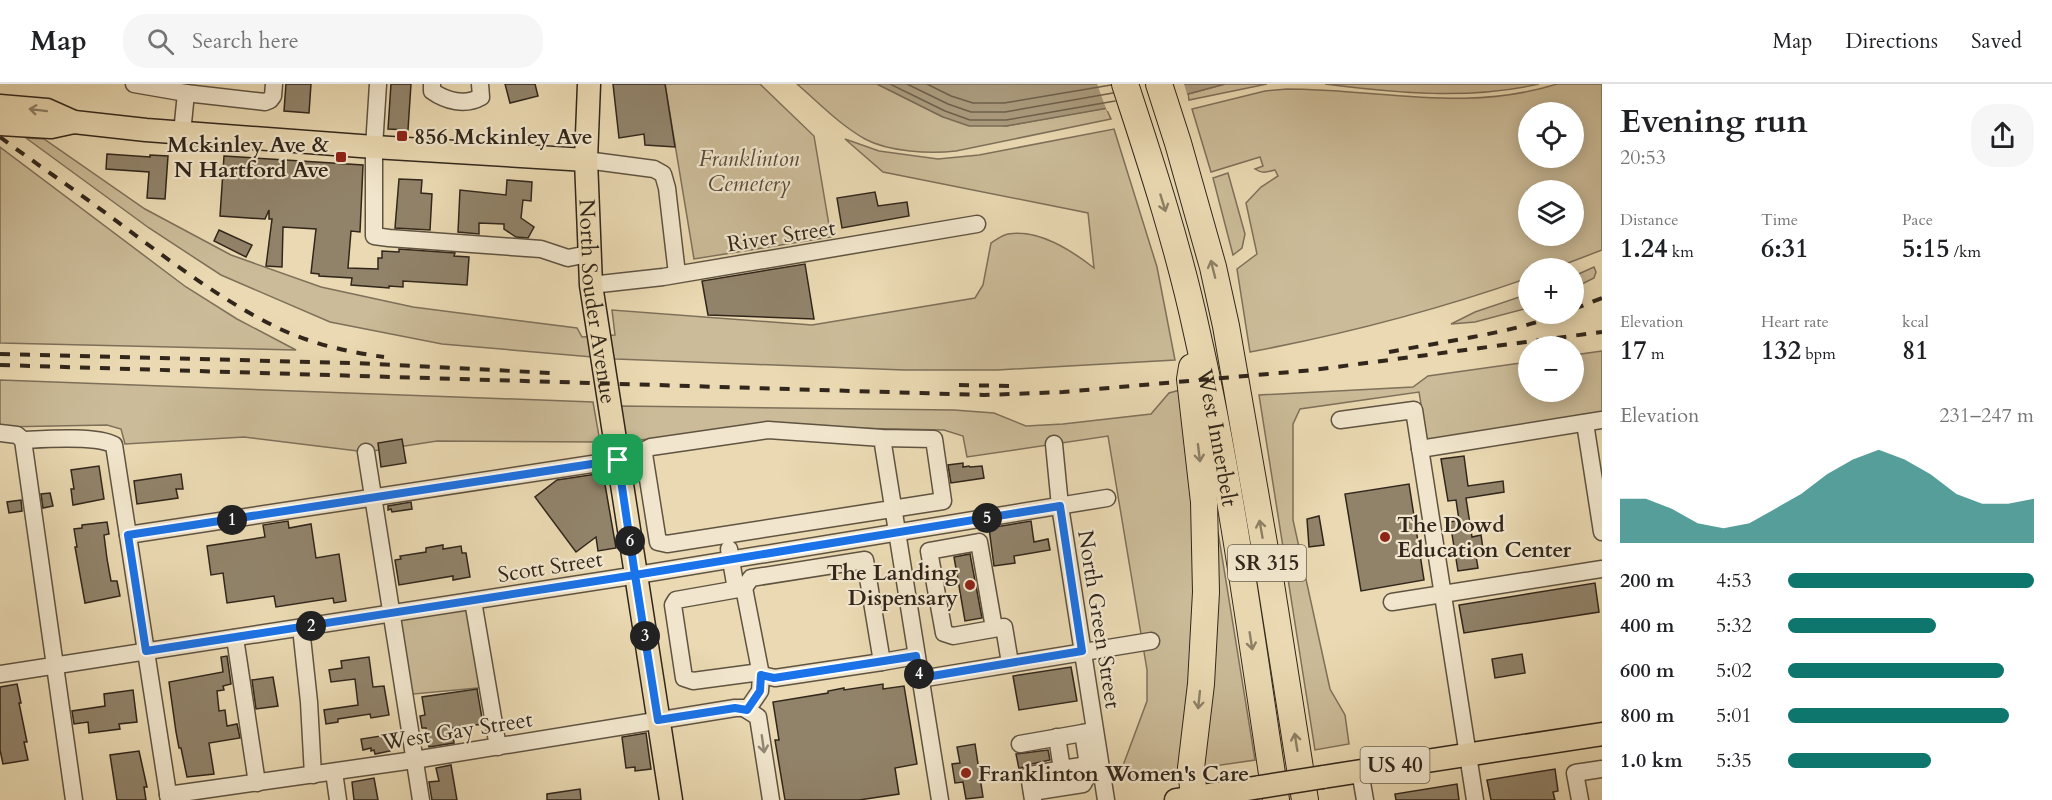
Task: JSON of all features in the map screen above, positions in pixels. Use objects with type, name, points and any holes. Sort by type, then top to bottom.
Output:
[{"type":"highway","points":[[1119,84],[1146,147]]},
{"type":"highway","name":"West Innerbelt","points":[[1125,84],[1174,240],[1197,333],[1226,483],[1268,794]]},
{"type":"highway","name":"West Innerbelt","points":[[1159,84],[1213,267],[1226,326],[1270,579],[1305,800]]},
{"type":"highway","points":[[1165,84],[1178,143]]},
{"type":"highway","points":[[1185,799],[1201,684],[1206,592],[1204,502],[1190,379],[1197,333]]},
{"type":"main road","name":"North Souder Avenue","points":[[589,84],[586,160],[591,285],[671,800]]},
{"type":"main road","points":[[0,106],[47,110],[74,122]]},
{"type":"main road","points":[[0,124],[51,127],[74,122],[182,133],[586,160]]},
{"type":"main road","name":"US 40","points":[[1185,799],[1268,794],[1323,777],[1602,734]]},
{"type":"street","points":[[134,84],[186,93],[265,102],[273,96],[274,84]]},
{"type":"street","points":[[378,84],[374,147],[374,236],[541,249],[568,258],[588,254]]},
{"type":"street","points":[[432,84],[432,91],[442,98],[472,102],[481,97],[480,84]]},
{"type":"street","points":[[182,133],[186,93]]},
{"type":"street","points":[[586,160],[654,169],[663,174],[667,188],[677,274]]},
{"type":"street","name":"River Street","points":[[591,285],[677,274],[977,224]]},
{"type":"street","points":[[1340,420],[1414,410],[1475,800]]},
{"type":"street","points":[[1420,449],[1602,420]]},
{"type":"street","points":[[1585,423],[1602,532]]},
{"type":"street","points":[[768,430],[934,440],[943,501],[893,508],[667,544],[658,542],[644,454],[645,450],[651,447],[768,430]]},
{"type":"street","points":[[0,433],[16,435],[23,440],[81,439],[107,441],[114,445],[169,798]]},
{"type":"street","points":[[882,438],[940,800]]},
{"type":"street","points":[[23,440],[74,800]]},
{"type":"street","name":"North Green Street","points":[[1054,444],[1060,506],[1082,651],[1093,770],[1106,800]]},
{"type":"street","points":[[366,452],[421,800]]},
{"type":"street","points":[[128,535],[618,460]]},
{"type":"street","name":"Scott Street","points":[[0,674],[473,601],[1107,498]]},
{"type":"street","points":[[726,535],[730,559],[740,588],[761,675],[760,691],[750,711],[758,717],[760,725],[771,800]]},
{"type":"street","points":[[861,538],[882,662]]},
{"type":"street","points":[[930,556],[979,542],[994,628]]},
{"type":"street","points":[[930,556],[944,633],[953,636],[1004,627],[1010,663]]},
{"type":"street","points":[[930,556],[948,558]]},
{"type":"street","points":[[865,560],[750,578],[740,588],[676,600],[673,605],[684,678],[693,681],[753,673],[774,678],[916,656]]},
{"type":"street","points":[[1392,602],[1602,569]]},
{"type":"street","points":[[905,585],[934,581]]},
{"type":"street","points":[[473,601],[498,747]]},
{"type":"street","points":[[301,628],[309,702],[313,775]]},
{"type":"street","points":[[235,638],[257,783]]},
{"type":"street","points":[[920,678],[1151,641]]},
{"type":"street","name":"West Gay Street","points":[[169,798],[224,794],[257,783],[735,708],[750,711]]},
{"type":"street","points":[[1020,744],[1089,732]]},
{"type":"street","points":[[1057,737],[1062,769]]},
{"type":"street","points":[[1062,769],[1093,770],[1083,784],[1033,796],[1029,775],[1062,769]]},
{"type":"street","points":[[1580,800],[1575,773],[1602,769]]},
{"type":"street","points":[[1360,771],[1365,800]]},
{"type":"street","points":[[334,772],[338,800]]},
{"type":"green space","name":"Franklinton Cemetery","points":[[665,84],[760,84],[814,136],[831,237],[694,259]]},
{"type":"green space","points":[[797,84],[877,84],[943,117],[1006,126],[1106,108],[1111,119],[956,151],[910,151],[886,147],[865,139],[838,120]]},
{"type":"green space","points":[[1225,84],[1267,84],[1189,100],[1188,94]]},
{"type":"green space","points":[[1325,84],[1539,84],[1486,92],[1432,93]]},
{"type":"green space","points":[[1557,84],[1602,84],[1602,250],[1581,258],[1518,258],[1518,282],[1494,290],[1356,329],[1250,352],[1237,269],[1257,254],[1246,203],[1261,187],[1278,176],[1275,170],[1262,172],[1255,169],[1263,166],[1260,157],[1211,172],[1192,109],[1265,91],[1287,89],[1422,97],[1489,97],[1523,93]]},
{"type":"green space","points":[[1114,129],[1157,267],[1175,360],[997,370],[904,370],[616,359],[442,344],[330,322],[221,275],[149,228],[26,138],[44,139],[145,209],[231,255],[321,287],[413,307],[577,328],[582,337],[615,335],[612,310],[812,325],[975,298],[983,285],[991,243],[1008,234],[1020,233],[1054,242],[1094,268],[1088,213],[883,172],[845,139],[879,151],[938,159],[979,155]]},
{"type":"green space","points":[[0,147],[186,287],[237,319],[296,350],[0,343]]},
{"type":"green space","points":[[1228,173],[1245,234],[1242,248],[1233,255],[1213,178]]},
{"type":"green space","points":[[1594,267],[1596,272],[1594,278],[1584,283],[1584,272]]},
{"type":"green space","points":[[1518,297],[1518,311],[1475,322],[1451,324],[1475,312]]},
{"type":"green space","points":[[1602,351],[1602,413],[1427,440],[1419,392],[1300,409],[1293,424],[1293,520],[1330,689],[1345,715],[1349,744],[1315,750],[1259,395],[1413,387],[1428,376],[1518,363],[1518,402],[1584,402],[1584,354]]},
{"type":"green space","points":[[0,380],[593,402],[600,442],[437,441],[366,452],[244,437],[125,444],[121,429],[107,425],[0,427]]},
{"type":"green space","points":[[1180,390],[1193,499],[1196,567],[1193,634],[1180,769],[1174,774],[1118,779],[1147,701],[1147,670],[1108,436],[967,457],[963,436],[944,430],[749,426],[625,442],[619,406],[954,410],[994,413],[1026,426],[1151,414],[1169,393]]},
{"type":"green space","points":[[1210,532],[1218,532],[1255,760],[1201,768]]},
{"type":"green space","points":[[473,601],[488,687],[403,695],[390,614]]},
{"type":"water","points":[[877,84],[1225,84],[1188,94],[1006,126],[969,126],[943,117]]},
{"type":"pier","points":[[1097,84],[1184,84],[1188,97],[1107,111]]},
{"type":"building","points":[[286,84],[311,84],[309,113],[284,111]]},
{"type":"building","points":[[391,84],[411,84],[408,130],[388,129]]},
{"type":"building","points":[[505,84],[535,84],[538,96],[510,103]]},
{"type":"building","points":[[613,84],[665,84],[675,147],[645,145],[644,134],[619,138]]},
{"type":"building","points":[[107,154],[168,156],[165,199],[147,198],[149,172],[106,169]]},
{"type":"building","points":[[224,156],[363,165],[360,232],[351,231],[348,268],[378,269],[378,258],[382,258],[382,251],[399,252],[399,249],[455,253],[454,256],[469,257],[467,285],[403,281],[403,287],[389,286],[389,288],[351,285],[352,278],[319,276],[319,274],[311,273],[316,229],[283,227],[282,267],[266,266],[272,219],[269,219],[269,210],[265,219],[220,216]]},
{"type":"building","points":[[399,179],[422,180],[421,193],[432,194],[430,230],[395,228]]},
{"type":"building","points":[[507,180],[532,182],[531,201],[523,200],[521,218],[534,227],[528,238],[516,237],[504,229],[504,224],[479,223],[479,234],[458,232],[460,190],[506,195]]},
{"type":"building","points":[[875,192],[878,206],[907,202],[909,216],[842,228],[837,198]]},
{"type":"building","points":[[219,230],[252,245],[246,257],[214,241]]},
{"type":"building","points":[[805,264],[814,319],[708,315],[702,281]]},
{"type":"building","points":[[402,439],[406,463],[381,467],[378,443]]},
{"type":"building","points":[[1464,456],[1468,486],[1503,481],[1504,492],[1466,498],[1472,537],[1481,535],[1483,549],[1475,550],[1478,568],[1458,571],[1450,522],[1459,520],[1456,500],[1448,501],[1441,459]]},
{"type":"building","points":[[963,463],[963,467],[982,466],[984,478],[951,483],[948,465]]},
{"type":"building","points":[[99,466],[104,499],[73,505],[71,489],[74,489],[71,470]]},
{"type":"building","points":[[603,473],[616,548],[598,551],[596,537],[576,552],[535,497],[557,480]]},
{"type":"building","points":[[181,474],[183,489],[176,489],[178,498],[137,504],[134,481]]},
{"type":"building","name":"The Dowd Education Center","points":[[1409,484],[1424,580],[1361,591],[1345,494]]},
{"type":"building","points":[[50,493],[53,506],[43,508],[41,494]]},
{"type":"building","points":[[21,500],[22,511],[9,513],[7,502]]},
{"type":"building","points":[[411,502],[412,509],[392,512],[391,509],[388,510],[388,506]]},
{"type":"building","points":[[1319,516],[1324,545],[1309,547],[1307,519]]},
{"type":"building","points":[[288,521],[289,528],[311,524],[316,558],[339,554],[346,601],[334,603],[333,598],[276,607],[274,596],[227,603],[223,573],[211,575],[207,546],[265,537],[263,525]]},
{"type":"building","points":[[1031,521],[1034,542],[1048,539],[1050,550],[1014,556],[1015,563],[994,566],[989,528]]},
{"type":"building","points":[[107,522],[109,534],[104,535],[107,559],[111,581],[117,581],[120,596],[85,603],[74,529],[82,528],[82,525]]},
{"type":"building","points":[[443,545],[443,549],[461,546],[462,553],[466,553],[470,577],[453,580],[453,576],[399,585],[395,560],[401,559],[400,556],[426,552],[426,548]]},
{"type":"building","name":"The Landing Dispensary","points":[[970,554],[982,618],[965,621],[954,557]]},
{"type":"building","points":[[1595,583],[1599,612],[1464,633],[1459,605]]},
{"type":"building","points":[[1522,654],[1525,673],[1495,678],[1492,659]]},
{"type":"building","points":[[227,656],[231,684],[223,686],[224,690],[217,691],[219,711],[225,710],[227,726],[237,724],[240,738],[209,743],[214,774],[187,777],[181,748],[179,748],[169,682],[223,672],[221,657]]},
{"type":"building","points":[[369,657],[373,687],[384,686],[389,715],[371,718],[370,714],[338,719],[338,722],[326,724],[324,710],[358,705],[355,679],[331,682],[329,670],[342,668],[341,661]]},
{"type":"building","points":[[1071,667],[1077,701],[1019,710],[1013,676]]},
{"type":"building","points":[[273,677],[278,706],[256,709],[252,680]]},
{"type":"building","points":[[17,684],[28,760],[3,764],[0,750],[0,687]]},
{"type":"building","points":[[883,684],[883,689],[904,686],[917,764],[895,768],[899,794],[859,800],[785,800],[775,740],[779,740],[773,702],[828,693],[828,691],[844,688],[844,690]]},
{"type":"building","points":[[477,689],[483,724],[452,728],[454,743],[429,747],[426,728],[422,728],[420,716],[425,715],[422,697]]},
{"type":"building","points":[[133,690],[137,722],[119,724],[120,729],[89,733],[88,722],[74,724],[72,711],[105,706],[104,694]]},
{"type":"building","points":[[646,733],[651,769],[635,771],[635,767],[626,768],[622,737]]},
{"type":"building","points":[[387,735],[390,751],[375,754],[371,748],[363,750],[361,739]]},
{"type":"building","name":"Franklinton Women's Care","points":[[975,744],[983,797],[966,799],[963,782],[955,783],[952,764],[960,763],[957,747]]},
{"type":"building","points":[[1048,750],[1050,760],[1019,769],[1016,754]]},
{"type":"building","points":[[139,751],[147,787],[144,787],[146,800],[117,800],[110,755]]},
{"type":"building","points":[[451,765],[457,800],[432,800],[429,782],[439,781],[436,768]]},
{"type":"building","points":[[1555,769],[1558,791],[1553,792],[1555,800],[1491,800],[1487,780]]},
{"type":"building","points":[[374,778],[378,800],[354,800],[352,782]]},
{"type":"building","points":[[1457,784],[1459,800],[1396,800],[1395,794]]},
{"type":"building","points":[[580,789],[581,800],[547,800],[547,794]]},
{"type":"railway","points":[[0,137],[188,274],[252,314],[287,332],[314,342],[384,357]]},
{"type":"railway","points":[[1584,305],[1602,298]]},
{"type":"railway","points":[[1389,352],[1529,324]]},
{"type":"railway","points":[[0,365],[984,395],[1063,392],[1313,370],[1602,332]]},
{"type":"railway","points":[[0,354],[353,363],[552,373]]},
{"type":"railway","points":[[959,385],[1010,386]]},
{"type":"place","name":"856 Mckinley Ave","points":[[402,136]]},
{"type":"place","name":"Mckinley Ave & N Hartford Ave","points":[[341,157]]},
{"type":"place","name":"The Dowd Education Center","points":[[1385,537]]},
{"type":"place","name":"The Landing Dispensary","points":[[970,585]]},
{"type":"place","name":"Franklinton Women's Care","points":[[966,773]]},
{"type":"route","points":[[618,460],[128,535],[146,651],[635,575],[658,720],[735,708],[747,710],[760,691],[761,675],[774,678],[916,656],[920,678],[1082,651],[1060,506],[635,575],[618,460]]}]
